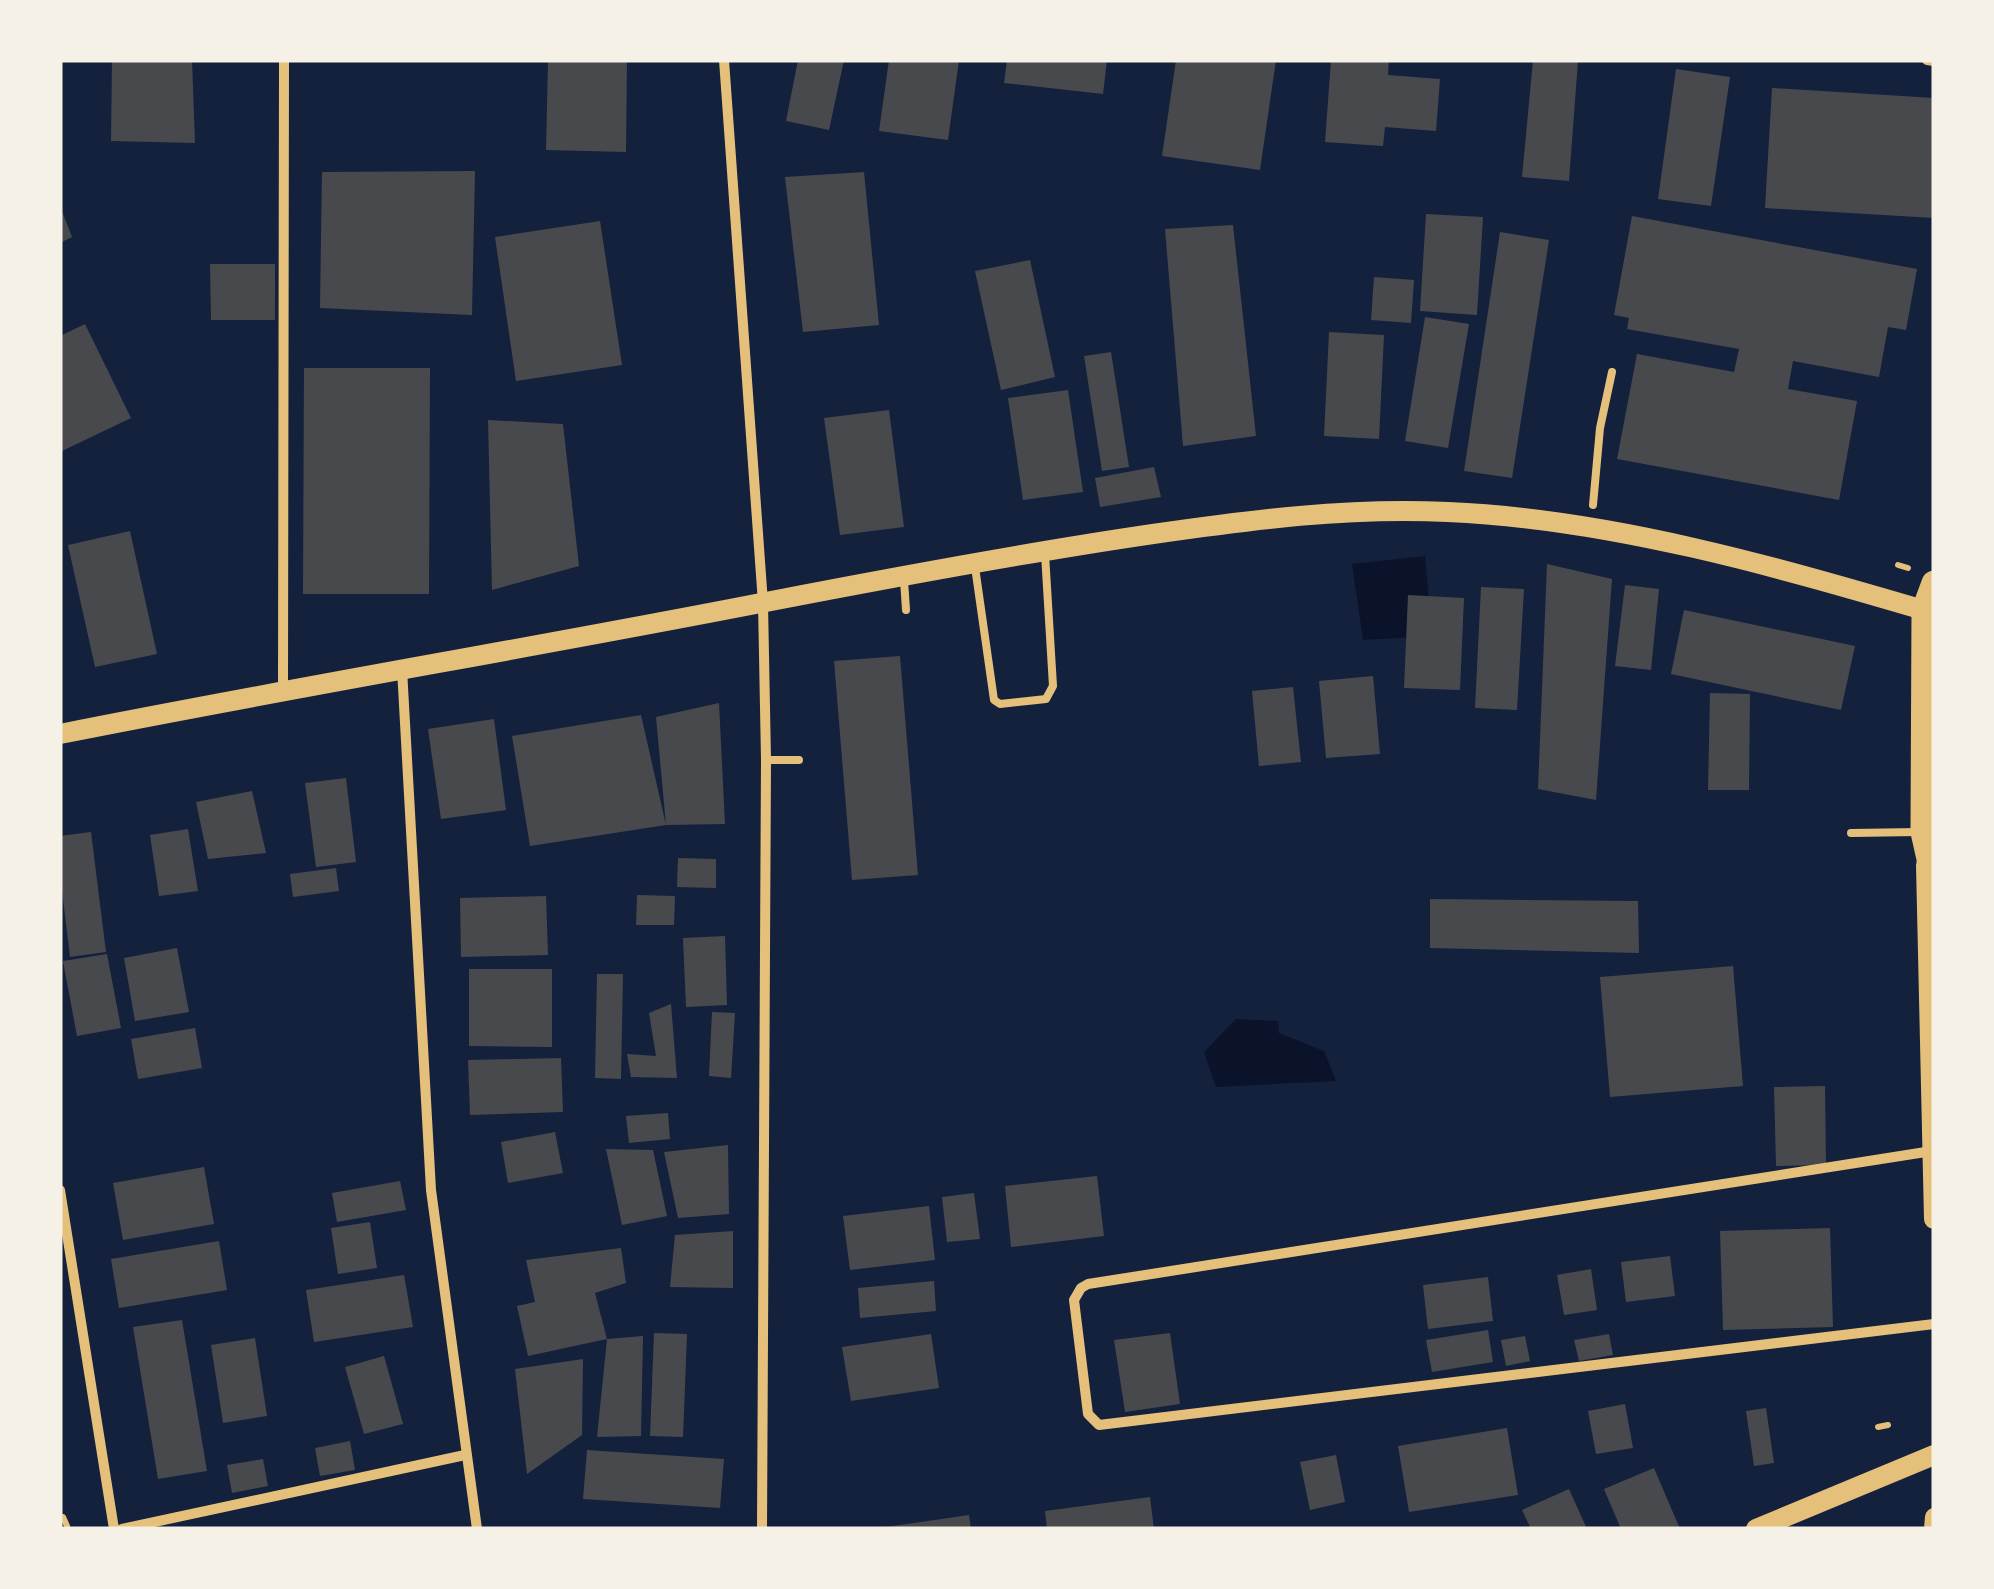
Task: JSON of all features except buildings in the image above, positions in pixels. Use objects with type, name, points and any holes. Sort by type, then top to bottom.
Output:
[{"type":"main road","points":[[60,734],[904,574],[1285,515],[1447,512],[1589,525],[1849,586],[1929,612]]},
{"type":"main road","points":[[1934,583],[1929,612],[1924,840],[1934,1219]]},
{"type":"main road","points":[[1924,840],[1934,881]]},
{"type":"main road","points":[[1756,1529],[1934,1454]]},
{"type":"street","points":[[283,689],[284,60]]},
{"type":"street","points":[[724,60],[763,603],[766,760],[762,1529]]},
{"type":"street","points":[[402,668],[430,1190],[477,1529]]},
{"type":"street","points":[[1932,1151],[1088,1284],[1080,1288],[1074,1300],[1088,1414],[1099,1425],[1934,1324]]},
{"type":"street","points":[[60,1190],[114,1529]]},
{"type":"street","points":[[122,1529],[465,1455]]},
{"type":"street","points":[[1933,1529],[1934,1517]]},
{"type":"lane","points":[[1593,505],[1600,428],[1612,372]]},
{"type":"lane","points":[[974,562],[994,700],[1000,704],[1046,700],[1052,686],[1045,550]]},
{"type":"lane","points":[[904,574],[906,610]]},
{"type":"lane","points":[[766,760],[798,760]]},
{"type":"lane","points":[[1851,833],[1924,840]]},
{"type":"path","points":[[1898,565],[1908,568]]},
{"type":"path","points":[[1878,1426],[1888,1425]]},
{"type":"path","points":[[63,1517],[67,1526]]},
{"type":"water","points":[[1425,556],[1432,636],[1363,640],[1352,564]]},
{"type":"water","points":[[1236,1019],[1278,1021],[1279,1033],[1324,1051],[1336,1081],[1216,1087],[1204,1052]]}]
